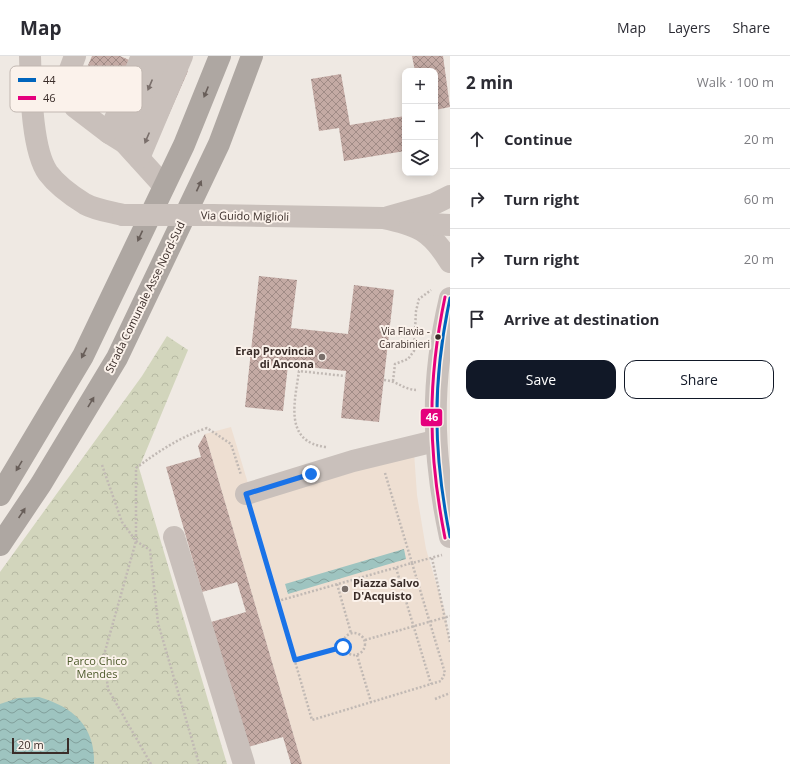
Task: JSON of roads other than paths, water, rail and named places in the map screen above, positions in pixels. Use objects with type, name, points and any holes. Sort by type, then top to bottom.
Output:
[{"type":"highway","points":[[0,495],[83,356],[184,145],[220,56]]},
{"type":"highway","name":"Strada Comunale Asse Nord-Sud","points":[[0,545],[41,484],[117,358],[219,144],[252,56]]},
{"type":"street","name":"Via Guido Miglioli","points":[[30,56],[30,66]]},
{"type":"street","points":[[72,66],[75,56]]},
{"type":"street","points":[[140,66],[142,56]]},
{"type":"street","points":[[142,103],[162,56]]},
{"type":"street","points":[[124,145],[182,56]]},
{"type":"street","name":"Via Guido Miglioli","points":[[32,112],[36,139],[47,172],[65,190],[86,205],[123,215],[383,218],[409,223],[450,225]]},
{"type":"street","points":[[81,112],[124,145],[164,186]]},
{"type":"street","points":[[124,145],[131,112]]},
{"type":"street","points":[[124,145],[138,112]]},
{"type":"street","name":"Via Guido Miglioli","points":[[383,218],[445,203]]},
{"type":"street","name":"Via Guido Miglioli","points":[[409,223],[432,237],[450,262]]},
{"type":"street","points":[[441,294],[444,322],[436,384],[435,441],[447,546]]},
{"type":"street","points":[[246,494],[353,461],[435,441]]},
{"type":"street","points":[[174,537],[244,764]]},
{"type":"water","points":[[404,549],[406,559],[288,594],[285,584]]},
{"type":"water","points":[[39,697],[62,706],[80,720],[91,739],[94,764],[0,764],[0,704],[18,698]]},
{"type":"place","name":"Via Flavia - Carabinieri","points":[[438,337]]},
{"type":"place","name":"Erap Provincia di Ancona","points":[[322,357]]},
{"type":"place","name":"Piazza Salvo D'Acquisto","points":[[345,589]]},
{"type":"park label","name":"Parco Chico Mendes","points":[[97,667]]}]
